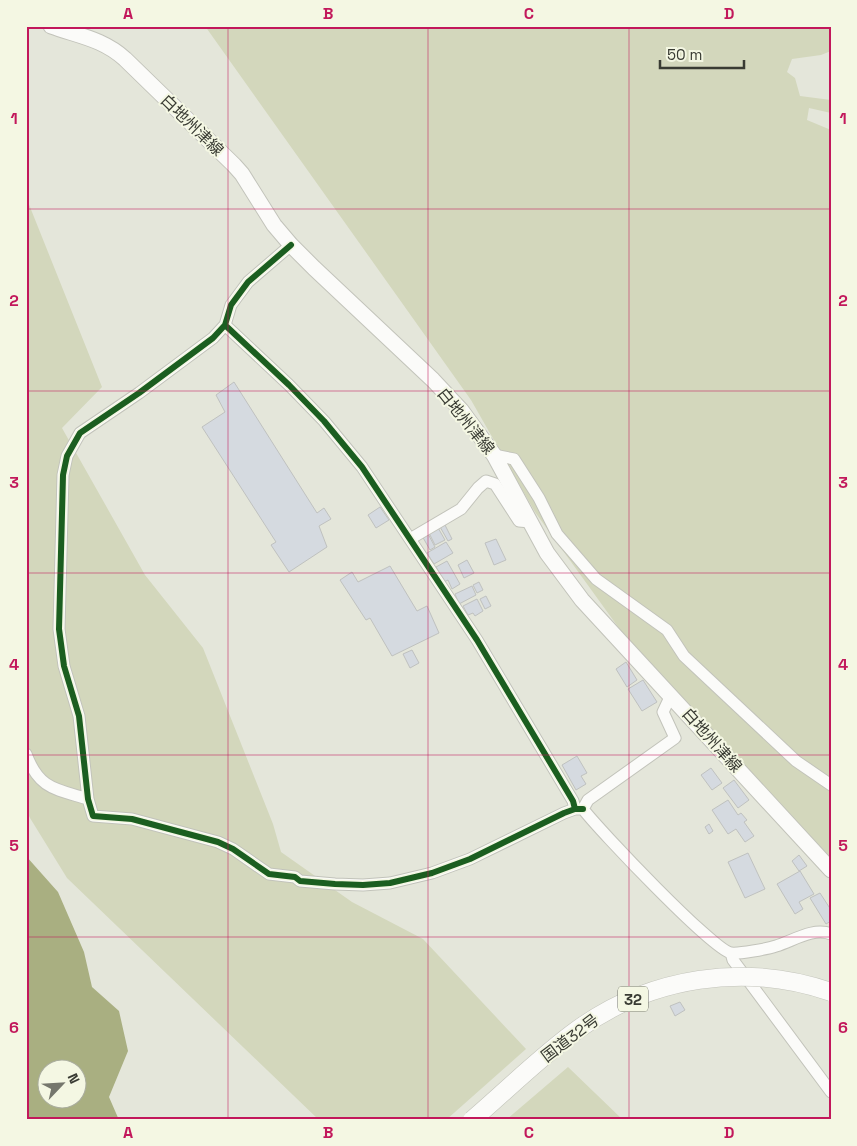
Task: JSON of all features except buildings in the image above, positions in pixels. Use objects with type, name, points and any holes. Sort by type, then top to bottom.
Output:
[{"type":"highway","name":"国道32号","points":[[472,1120],[577,1030],[600,1015],[644,994],[696,980],[743,977],[785,981],[831,992]]},
{"type":"main road","name":"白地州津線","points":[[51,26],[102,42],[116,51],[234,165],[274,225],[291,245],[433,380],[461,410],[494,455],[557,567],[582,600],[831,870]]},
{"type":"street","points":[[291,245],[248,282],[231,305],[225,325],[213,338],[161,377],[80,433],[67,456],[63,475],[59,629],[64,666],[79,716],[88,799],[93,816],[132,819],[218,842],[233,849],[269,874],[336,884],[390,884],[432,873],[470,859],[564,813],[579,809],[588,800],[675,738],[662,712],[671,696]]},
{"type":"street","points":[[225,325],[289,384],[324,421],[362,467],[476,640],[572,801],[686,918],[722,950],[731,953],[769,948],[817,932],[831,934]]},
{"type":"street","points":[[494,455],[514,459],[540,498],[557,534],[596,579],[667,630],[684,656],[796,761],[831,785]]},
{"type":"street","points":[[410,539],[460,509],[486,481],[495,484],[519,521],[530,522]]},
{"type":"street","points":[[26,754],[31,768],[46,786],[88,799]]},
{"type":"street","points":[[731,953],[733,960],[831,1092]]},
{"type":"shaded area","points":[[205,26],[831,26],[831,51],[821,55],[792,59],[787,72],[795,78],[800,96],[831,100],[831,113],[809,108],[807,120],[831,130],[831,861],[621,631],[535,512],[471,400]]},
{"type":"shaded area","points":[[26,197],[102,387],[62,428],[145,575],[203,648],[273,824],[281,852],[352,902],[423,939],[526,1049],[446,1120],[319,1120],[67,878],[26,810]]},
{"type":"shaded area","points":[[26,856],[58,892],[84,952],[92,987],[119,1011],[128,1051],[109,1097],[119,1120],[26,1120]]},
{"type":"shaded area","points":[[568,1067],[623,1120],[506,1120]]},
{"type":"cycle path","points":[[291,245],[248,282],[231,305],[225,325],[213,338],[139,393],[80,433],[67,456],[63,475],[59,629],[64,666],[79,716],[88,799],[93,816],[132,819],[218,842],[233,849],[269,874],[295,877],[300,881],[363,885],[390,883],[432,873],[470,859],[564,813],[575,809],[583,809]]},
{"type":"cycle path","points":[[225,325],[324,421],[362,467],[477,640],[573,801],[575,809]]}]
